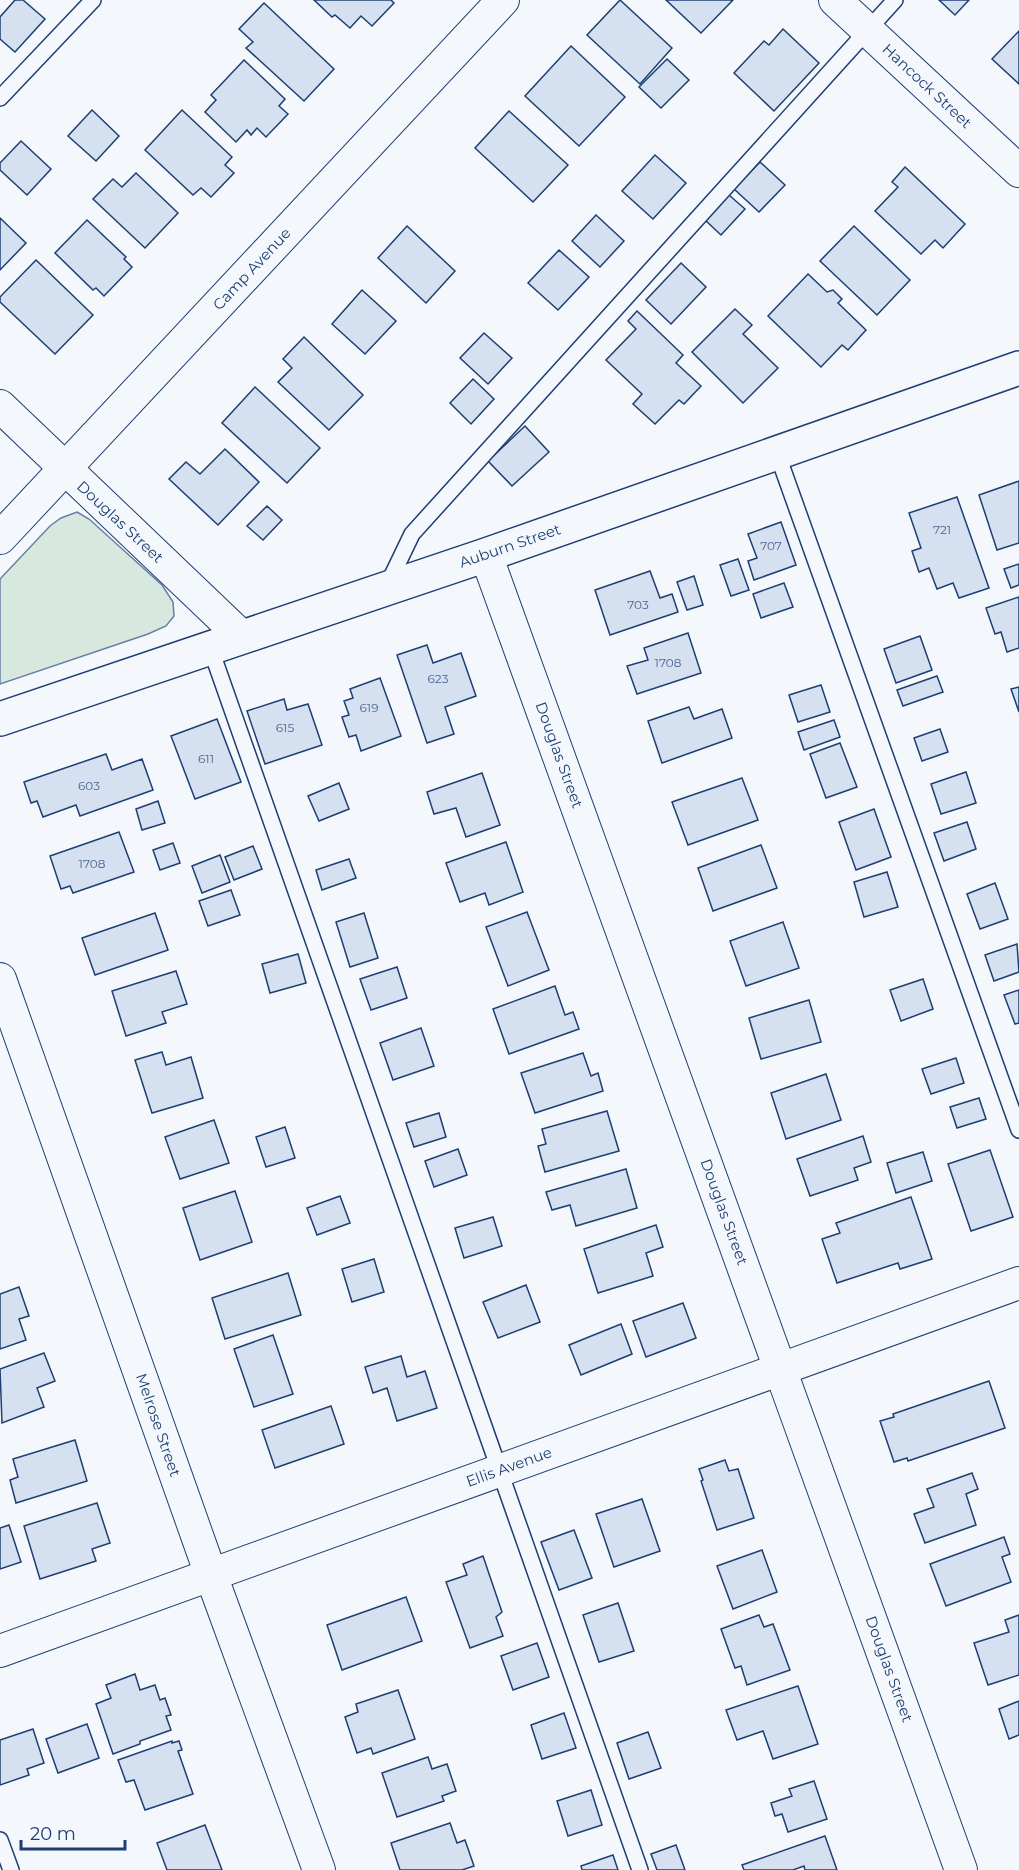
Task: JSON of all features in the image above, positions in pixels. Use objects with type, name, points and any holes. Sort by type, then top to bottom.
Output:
[{"type":"main road","name":"Auburn Street","points":[[0,719],[486,555],[1019,368]]},
{"type":"street","name":"Camp Avenue","points":[[0,538],[503,0]]},
{"type":"street","name":"Hancock Street","points":[[835,0],[1019,171]]},
{"type":"street","name":"Douglas Street","points":[[0,406],[64,470],[241,636]]},
{"type":"street","name":"Douglas Street","points":[[486,555],[961,1870]]},
{"type":"street","name":"Melrose Street","points":[[0,979],[211,1575],[319,1870]]},
{"type":"street","name":"Ellis Avenue","points":[[0,1651],[1019,1283]]},
{"type":"lane","points":[[0,98],[93,0]]},
{"type":"lane","points":[[386,588],[412,534],[894,0]]},
{"type":"lane","points":[[777,453],[1019,1130]]},
{"type":"lane","points":[[210,647],[640,1870]]},
{"type":"lane","points":[[0,1840],[11,1870]]},
{"type":"shaded area","points":[[77,512],[89,519],[162,585],[173,602],[174,616],[166,626],[148,634],[0,684],[0,579],[50,526],[61,518]]},
{"type":"building","points":[[15,0],[23,0],[45,19],[15,52],[0,39],[0,17]]},
{"type":"building","points":[[314,0],[391,0],[394,3],[372,26],[361,16],[350,28],[335,15],[332,17]]},
{"type":"building","points":[[620,0],[672,48],[640,84],[587,35]]},
{"type":"building","points":[[666,0],[733,0],[701,33]]},
{"type":"building","points":[[939,0],[969,0],[955,15]]},
{"type":"building","points":[[264,3],[334,69],[304,101],[246,48],[253,42],[239,29]]},
{"type":"building","points":[[783,29],[819,63],[774,111],[734,73],[764,41],[769,45]]},
{"type":"building","points":[[1019,31],[1019,84],[992,59]]},
{"type":"building","points":[[571,46],[625,97],[579,146],[525,96]]},
{"type":"building","points":[[667,59],[689,80],[661,108],[639,87]]},
{"type":"building","points":[[244,60],[285,99],[279,106],[288,114],[266,137],[257,128],[251,135],[247,130],[236,142],[205,112],[216,100],[211,95]]},
{"type":"building","points":[[92,110],[119,136],[96,161],[68,136]]},
{"type":"building","points":[[182,110],[232,157],[225,165],[234,173],[211,197],[201,188],[193,195],[145,150]]},
{"type":"building","points":[[509,111],[568,165],[533,202],[475,148]]},
{"type":"building","points":[[21,141],[51,169],[27,195],[0,170],[0,163]]},
{"type":"building","points":[[655,155],[686,183],[653,219],[622,191]]},
{"type":"building","points":[[760,162],[785,185],[759,212],[734,189]]},
{"type":"building","points":[[905,167],[965,224],[943,248],[935,240],[921,254],[875,211],[898,187],[892,182]]},
{"type":"building","points":[[136,173],[178,213],[145,248],[93,199],[113,179],[122,187]]},
{"type":"building","points":[[729,195],[745,209],[721,235],[705,220]]},
{"type":"building","points":[[596,215],[624,241],[600,267],[572,241]]},
{"type":"building","points":[[0,218],[26,243],[0,270]]},
{"type":"building","points":[[87,220],[126,257],[124,259],[132,267],[104,296],[96,288],[93,290],[55,253]]},
{"type":"building","points":[[407,226],[455,271],[426,303],[378,258]]},
{"type":"building","points":[[854,226],[910,280],[877,315],[820,261]]},
{"type":"building","points":[[559,250],[589,277],[558,310],[528,283]]},
{"type":"building","points":[[36,260],[93,315],[55,354],[0,302],[0,297]]},
{"type":"building","points":[[681,263],[706,287],[671,324],[646,300]]},
{"type":"building","points":[[808,274],[827,292],[833,290],[842,299],[838,303],[866,330],[848,350],[842,345],[821,367],[768,316]]},
{"type":"building","points":[[362,290],[396,321],[365,354],[332,324]]},
{"type":"building","points":[[735,309],[752,325],[743,334],[778,368],[743,403],[692,352]]},
{"type":"building","points":[[637,311],[683,355],[676,363],[701,386],[684,404],[679,400],[655,424],[633,404],[642,394],[606,360],[636,329],[628,321]]},
{"type":"building","points":[[484,333],[512,358],[488,384],[460,358]]},
{"type":"building","points":[[304,337],[363,395],[329,430],[278,382],[292,368],[283,359]]},
{"type":"building","points":[[473,379],[494,399],[471,424],[450,403]]},
{"type":"building","points":[[255,387],[320,448],[287,483],[222,423]]},
{"type":"building","points":[[525,426],[549,452],[512,486],[488,461]]},
{"type":"building","points":[[225,449],[259,482],[218,525],[169,479],[186,462],[200,474]]},
{"type":"building","points":[[1019,481],[1019,543],[997,550],[979,495]]},
{"type":"building","points":[[957,497],[989,588],[959,598],[953,583],[937,589],[929,568],[919,572],[912,551],[921,548],[909,513]]},
{"type":"building","points":[[267,506],[282,520],[263,540],[247,526]]},
{"type":"building","points":[[781,522],[796,565],[754,580],[748,561],[757,558],[748,534]]},
{"type":"building","points":[[738,559],[749,590],[731,596],[720,565]]},
{"type":"building","points":[[1019,564],[1019,585],[1011,588],[1004,569]]},
{"type":"building","points":[[650,571],[660,598],[672,594],[678,612],[610,635],[595,590]]},
{"type":"building","points":[[694,576],[703,605],[687,610],[677,582]]},
{"type":"building","points":[[784,583],[793,607],[761,618],[753,594]]},
{"type":"building","points":[[1019,597],[1019,648],[1007,652],[1001,632],[995,634],[986,608]]},
{"type":"building","points":[[688,633],[701,673],[637,694],[627,666],[648,660],[644,648]]},
{"type":"building","points":[[920,636],[932,670],[896,683],[884,649]]},
{"type":"building","points":[[427,645],[433,663],[461,653],[476,696],[445,707],[454,734],[427,743],[397,655]]},
{"type":"building","points":[[937,676],[943,692],[903,706],[897,690]]},
{"type":"building","points":[[380,678],[401,736],[361,751],[356,735],[349,737],[342,717],[349,715],[344,701],[353,698],[350,689]]},
{"type":"building","points":[[821,685],[830,712],[798,722],[789,695]]},
{"type":"building","points":[[1019,687],[1019,712],[1011,689]]},
{"type":"building","points":[[284,699],[287,710],[308,704],[322,745],[265,764],[247,711]]},
{"type":"building","points":[[689,707],[694,719],[722,709],[732,738],[662,763],[648,721]]},
{"type":"building","points":[[217,719],[241,782],[195,799],[171,736]]},
{"type":"building","points":[[834,720],[840,737],[804,750],[798,732]]},
{"type":"building","points":[[940,729],[948,752],[922,761],[914,738]]},
{"type":"building","points":[[840,743],[857,787],[826,798],[810,754]]},
{"type":"building","points":[[106,754],[112,770],[142,759],[153,790],[80,816],[76,805],[43,817],[37,801],[31,803],[24,782]]},
{"type":"building","points":[[966,772],[976,803],[941,814],[931,784]]},
{"type":"building","points":[[482,773],[500,825],[466,837],[456,808],[434,814],[427,792]]},
{"type":"building","points":[[742,778],[758,820],[688,845],[672,802]]},
{"type":"building","points":[[339,783],[349,809],[319,821],[308,796]]},
{"type":"building","points":[[158,801],[165,823],[142,830],[136,809]]},
{"type":"building","points":[[874,809],[891,857],[856,870],[839,822]]},
{"type":"building","points":[[967,822],[976,849],[944,861],[934,833]]},
{"type":"building","points":[[119,832],[134,872],[73,893],[70,886],[61,889],[50,856]]},
{"type":"building","points":[[506,842],[523,892],[489,905],[485,893],[460,902],[446,863]]},
{"type":"building","points":[[173,843],[180,863],[160,870],[153,850]]},
{"type":"building","points":[[761,845],[777,888],[713,911],[698,868]]},
{"type":"building","points":[[253,846],[262,869],[234,880],[225,857]]},
{"type":"building","points":[[220,855],[230,882],[202,893],[192,866]]},
{"type":"building","points":[[349,859],[356,878],[322,890],[316,870]]},
{"type":"building","points":[[887,872],[898,907],[864,917],[854,882]]},
{"type":"building","points":[[995,883],[1008,919],[980,929],[967,894]]},
{"type":"building","points":[[231,890],[240,915],[208,926],[199,901]]},
{"type":"building","points":[[527,912],[549,970],[508,986],[486,927]]},
{"type":"building","points":[[155,913],[168,950],[95,975],[82,938]]},
{"type":"building","points":[[364,913],[378,958],[350,967],[336,922]]},
{"type":"building","points":[[783,922],[799,968],[746,986],[730,941]]},
{"type":"building","points":[[1017,944],[1019,972],[994,981],[985,955]]},
{"type":"building","points":[[298,954],[306,983],[270,993],[262,964]]},
{"type":"building","points":[[397,967],[407,998],[371,1010],[360,979]]},
{"type":"building","points":[[176,971],[187,1004],[162,1012],[166,1023],[126,1036],[112,991]]},
{"type":"building","points":[[923,979],[933,1009],[901,1021],[890,990]]},
{"type":"building","points":[[555,986],[565,1015],[573,1012],[579,1029],[509,1054],[493,1009]]},
{"type":"building","points":[[1019,990],[1019,1023],[1015,1024],[1004,995]]},
{"type":"building","points":[[809,1000],[821,1042],[761,1059],[749,1018]]},
{"type":"building","points":[[421,1028],[434,1066],[393,1080],[380,1043]]},
{"type":"building","points":[[162,1052],[166,1065],[191,1057],[203,1098],[152,1113],[135,1060]]},
{"type":"building","points":[[583,1053],[591,1076],[598,1073],[603,1091],[535,1113],[521,1073]]},
{"type":"building","points":[[956,1058],[964,1083],[931,1094],[922,1069]]},
{"type":"building","points":[[826,1074],[841,1120],[786,1139],[771,1093]]},
{"type":"building","points":[[979,1098],[986,1119],[957,1128],[950,1107]]},
{"type":"building","points":[[607,1111],[619,1151],[545,1172],[538,1146],[546,1144],[542,1129]]},
{"type":"building","points":[[439,1113],[446,1137],[414,1147],[406,1123]]},
{"type":"building","points":[[214,1120],[229,1163],[180,1179],[165,1137]]},
{"type":"building","points":[[285,1127],[295,1158],[266,1167],[256,1137]]},
{"type":"building","points":[[863,1136],[871,1162],[854,1168],[858,1180],[810,1196],[797,1159]]},
{"type":"building","points":[[458,1149],[467,1175],[434,1187],[425,1161]]},
{"type":"building","points":[[990,1150],[1013,1217],[971,1231],[948,1164]]},
{"type":"building","points":[[923,1152],[932,1181],[896,1193],[887,1163]]},
{"type":"building","points":[[626,1169],[637,1208],[576,1226],[570,1205],[552,1210],[546,1192]]},
{"type":"building","points":[[235,1191],[252,1242],[200,1260],[183,1208]]},
{"type":"building","points":[[340,1196],[350,1223],[317,1235],[307,1208]]},
{"type":"building","points":[[911,1197],[932,1259],[900,1269],[898,1263],[837,1283],[822,1239],[840,1233],[836,1223]]},
{"type":"building","points":[[493,1217],[502,1246],[464,1258],[455,1228]]},
{"type":"building","points":[[656,1225],[663,1247],[646,1253],[653,1276],[598,1293],[584,1249]]},
{"type":"building","points":[[374,1259],[384,1292],[352,1302],[342,1269]]},
{"type":"building","points":[[288,1273],[301,1315],[225,1339],[212,1298]]},
{"type":"building","points":[[526,1285],[540,1322],[498,1338],[483,1302]]},
{"type":"building","points":[[19,1287],[29,1316],[19,1319],[26,1340],[0,1349],[0,1294]]},
{"type":"building","points":[[683,1303],[696,1338],[646,1357],[633,1321]]},
{"type":"building","points":[[621,1324],[632,1354],[581,1375],[569,1345]]},
{"type":"building","points":[[273,1335],[293,1394],[254,1407],[234,1349]]},
{"type":"building","points":[[44,1353],[55,1381],[37,1388],[44,1407],[2,1423],[0,1369]]},
{"type":"building","points":[[401,1356],[407,1377],[425,1371],[437,1408],[397,1421],[387,1388],[373,1393],[365,1367]]},
{"type":"building","points":[[989,1381],[1005,1428],[908,1461],[907,1458],[894,1462],[880,1421],[894,1417],[893,1414]]},
{"type":"building","points":[[331,1406],[344,1444],[275,1468],[262,1430]]},
{"type":"building","points":[[75,1440],[87,1481],[16,1503],[10,1480],[18,1477],[13,1459]]},
{"type":"building","points":[[725,1460],[729,1471],[738,1469],[754,1518],[717,1530],[699,1469]]},
{"type":"building","points":[[972,1473],[978,1489],[966,1494],[976,1525],[925,1543],[914,1514],[934,1507],[927,1489]]},
{"type":"building","points":[[642,1499],[660,1551],[614,1567],[596,1514]]},
{"type":"building","points":[[97,1503],[110,1543],[92,1549],[96,1561],[40,1579],[24,1526]]},
{"type":"building","points":[[9,1525],[21,1562],[0,1569],[0,1528]]},
{"type":"building","points":[[574,1530],[592,1578],[559,1590],[541,1542]]},
{"type":"building","points":[[1004,1537],[1010,1554],[1002,1557],[1011,1582],[946,1606],[930,1564]]},
{"type":"building","points":[[762,1550],[777,1592],[733,1609],[717,1566]]},
{"type":"building","points":[[483,1556],[502,1612],[496,1617],[503,1636],[470,1648],[446,1582],[467,1575],[463,1564]]},
{"type":"building","points":[[406,1597],[422,1641],[342,1670],[327,1625]]},
{"type":"building","points":[[618,1603],[634,1651],[599,1662],[583,1615]]},
{"type":"building","points":[[759,1615],[764,1627],[773,1624],[790,1670],[747,1685],[741,1666],[735,1668],[721,1629]]},
{"type":"building","points":[[1019,1615],[1019,1675],[988,1685],[974,1643],[1009,1632],[1005,1620]]},
{"type":"building","points":[[537,1643],[549,1677],[513,1690],[501,1656]]},
{"type":"building","points":[[135,1674],[140,1690],[155,1685],[160,1700],[165,1698],[171,1715],[166,1716],[171,1730],[113,1754],[96,1704],[111,1698],[106,1685]]},
{"type":"building","points":[[798,1686],[818,1744],[773,1759],[763,1731],[737,1740],[726,1710]]},
{"type":"building","points":[[398,1690],[415,1739],[373,1754],[371,1748],[357,1753],[345,1717],[358,1712],[356,1704]]},
{"type":"building","points":[[1019,1701],[1019,1735],[1009,1739],[999,1709]]},
{"type":"building","points":[[564,1713],[576,1748],[542,1759],[531,1725]]},
{"type":"building","points":[[87,1724],[99,1758],[58,1773],[46,1739]]},
{"type":"building","points":[[33,1729],[44,1763],[27,1769],[29,1775],[0,1785],[0,1740]]},
{"type":"building","points":[[648,1732],[661,1768],[629,1779],[617,1743]]},
{"type":"building","points":[[172,1741],[172,1743],[179,1741],[182,1750],[178,1751],[193,1794],[145,1810],[134,1780],[126,1782],[118,1760]]},
{"type":"building","points":[[428,1757],[432,1769],[447,1764],[456,1791],[442,1796],[444,1801],[397,1817],[382,1773]]},
{"type":"building","points":[[814,1781],[827,1819],[788,1832],[782,1814],[775,1816],[771,1803],[792,1796],[789,1789]]},
{"type":"building","points":[[591,1790],[602,1825],[568,1836],[557,1801]]},
{"type":"building","points":[[450,1823],[457,1843],[465,1840],[474,1866],[462,1870],[400,1870],[391,1843]]},
{"type":"building","points":[[205,1825],[222,1870],[167,1870],[157,1843]]},
{"type":"building","points":[[825,1836],[837,1870],[805,1870],[804,1866],[793,1870],[744,1870],[742,1865]]},
{"type":"building","points":[[676,1845],[685,1870],[657,1870],[651,1854]]},
{"type":"building","points":[[613,1855],[618,1870],[582,1870],[581,1866]]}]
